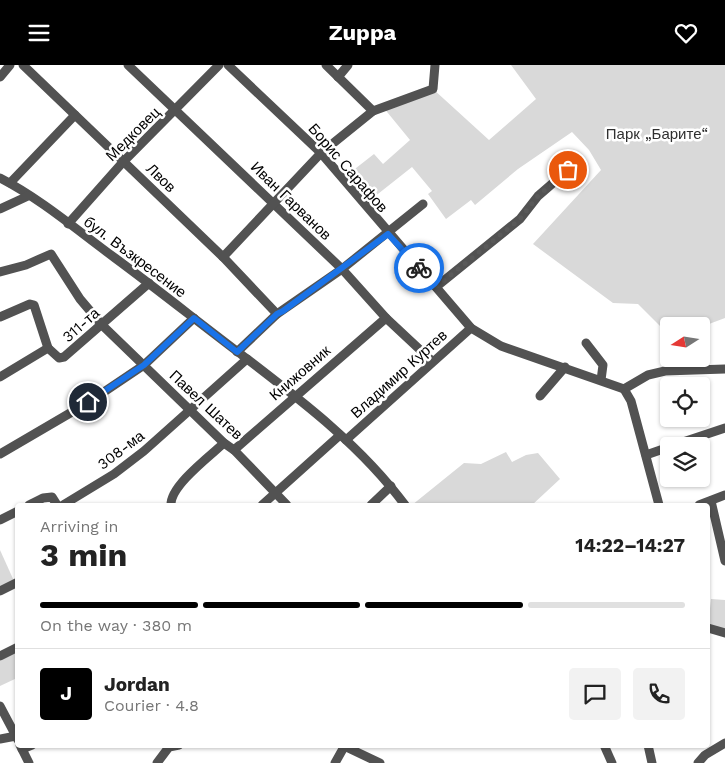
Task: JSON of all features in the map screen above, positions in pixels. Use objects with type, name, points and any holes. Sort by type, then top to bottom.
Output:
[{"type":"street","points":[[0,77],[10,65]]},
{"type":"street","name":"Лвов","points":[[23,65],[223,257],[277,314]]},
{"type":"street","name":"Иван Гарванов","points":[[128,65],[342,269],[386,318],[432,361]]},
{"type":"street","name":"Медковец","points":[[68,224],[123,162],[219,65]]},
{"type":"street","name":"Борис Сарафов","points":[[228,65],[321,153],[388,234],[471,328],[501,346],[624,389]]},
{"type":"street","points":[[326,65],[373,111]]},
{"type":"street","points":[[338,77],[348,65]]},
{"type":"street","points":[[223,257],[321,153],[373,111],[433,89],[435,65]]},
{"type":"street","points":[[10,183],[75,115]]},
{"type":"street","points":[[436,287],[520,219],[538,196],[568,170]]},
{"type":"street","name":"бул. Възкресение","points":[[0,178],[10,183],[149,283],[294,396],[343,437],[391,486],[404,503]]},
{"type":"street","points":[[0,209],[28,196]]},
{"type":"street","points":[[237,352],[277,314],[342,269],[423,204]]},
{"type":"street","name":"Павел Шатев","points":[[0,273],[51,254],[80,299],[102,325],[224,443],[234,450],[285,503]]},
{"type":"street","name":"311-та","points":[[0,377],[48,348],[59,358],[64,357],[149,283]]},
{"type":"street","points":[[0,317],[30,304],[34,305],[48,348]]},
{"type":"street","points":[[0,454],[88,402],[144,365],[194,318]]},
{"type":"street","name":"Книжовник","points":[[234,450],[386,318]]},
{"type":"street","name":"Владимир Куртев","points":[[264,503],[471,328]]},
{"type":"street","points":[[586,343],[603,365],[601,380]]},
{"type":"street","name":"308-ма","points":[[65,503],[114,474],[191,410],[247,359]]},
{"type":"street","points":[[540,396],[565,367]]},
{"type":"street","points":[[658,503],[631,401],[624,389],[648,375],[665,371],[725,369]]},
{"type":"street","points":[[699,437],[725,428]]},
{"type":"street","points":[[171,503],[171,499],[182,482],[224,443]]},
{"type":"street","points":[[646,455],[660,450]]},
{"type":"street","points":[[373,503],[391,486]]},
{"type":"street","points":[[705,503],[725,495]]},
{"type":"street","points":[[33,503],[43,498],[52,497],[56,503]]},
{"type":"street","points":[[710,501],[725,561]]},
{"type":"street","points":[[0,520],[15,512]]},
{"type":"street","points":[[0,591],[15,584]]},
{"type":"street","points":[[710,629],[725,633]]},
{"type":"street","points":[[0,656],[15,648]]},
{"type":"street","points":[[0,706],[15,735]]},
{"type":"street","points":[[0,739],[15,742]]},
{"type":"street","points":[[698,763],[705,755],[725,743]]},
{"type":"street","points":[[21,748],[28,763]]},
{"type":"street","points":[[157,763],[168,748]]},
{"type":"street","points":[[335,763],[342,748]]},
{"type":"street","points":[[347,748],[373,762]]},
{"type":"street","points":[[605,748],[612,763]]},
{"type":"street","points":[[649,748],[652,763]]},
{"type":"green space","name":"Парк „Барите“","points":[[511,65],[725,65],[725,318],[710,324],[710,317],[660,317],[660,326],[638,304],[613,303],[533,244],[601,170],[589,150],[572,132],[518,169],[475,205],[471,200],[446,219],[428,194],[432,191],[412,167],[364,205],[342,179],[374,154],[383,164],[410,140],[383,107],[433,89],[489,140],[536,99]]},
{"type":"green space","name":"Парк „Барите“","points":[[665,367],[688,367],[688,370],[665,371]]},
{"type":"green space","points":[[506,452],[512,462],[526,455],[538,453],[560,479],[534,503],[414,503],[464,463],[481,464]]},
{"type":"green space","points":[[0,550],[14,581],[0,588]]},
{"type":"green space","points":[[711,599],[725,600],[725,633],[710,629]]},
{"type":"green space","points":[[15,648],[15,679],[0,686],[0,656]]},
{"type":"way so far","points":[[419,268],[436,287],[520,219],[538,196],[568,170]]},
{"type":"route","points":[[88,402],[144,365],[194,318],[237,352],[277,314],[388,234],[419,268]]}]
